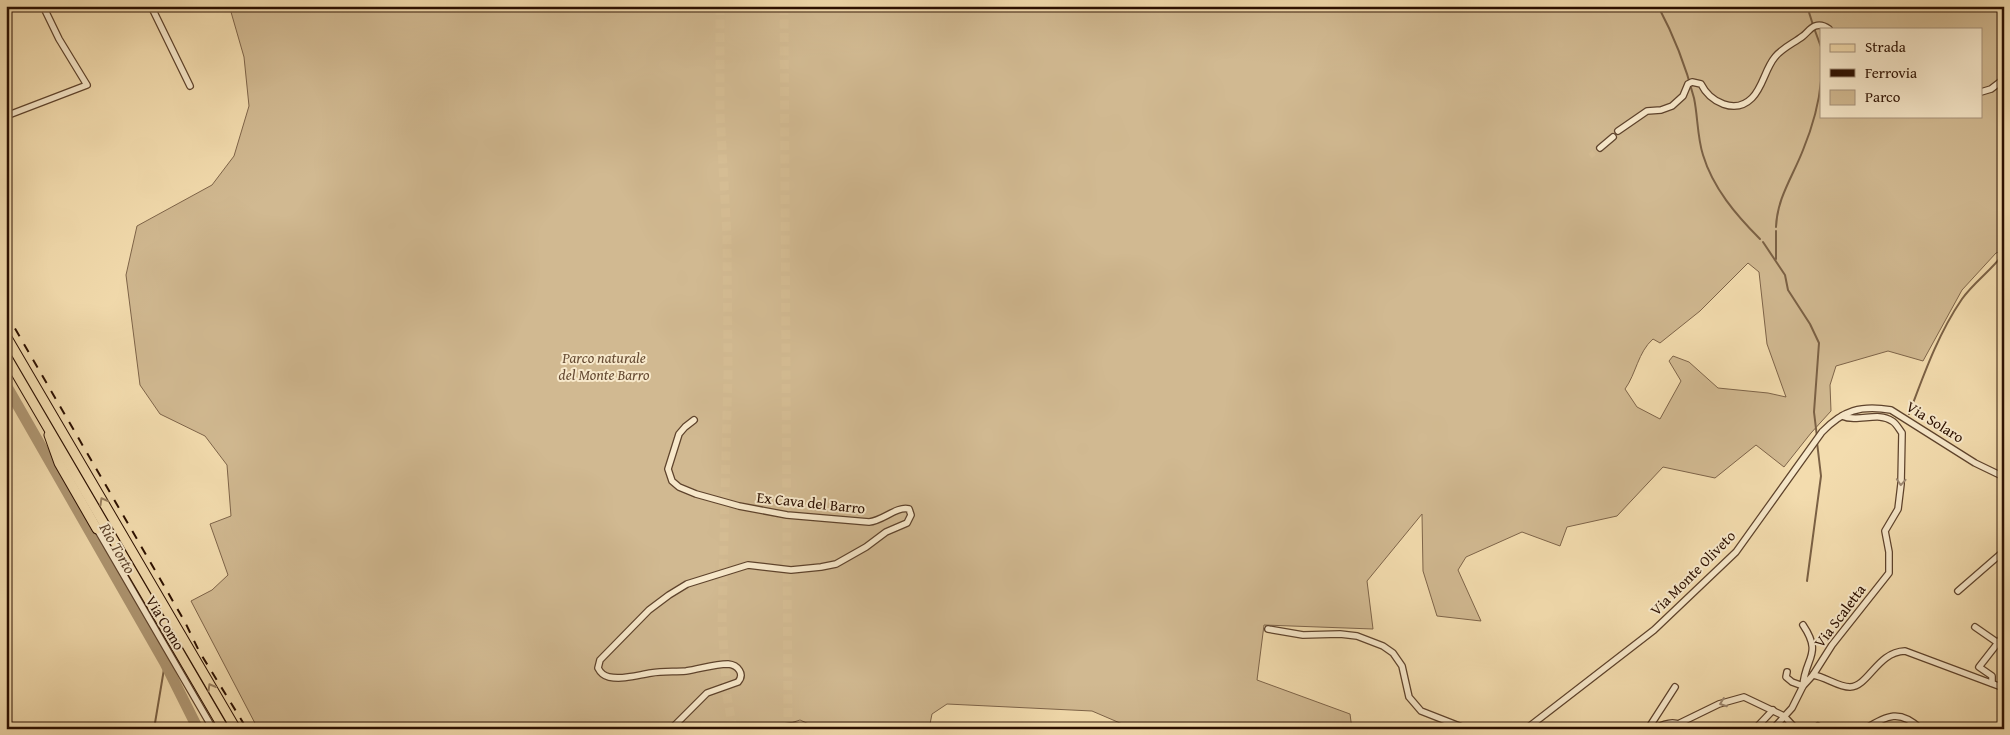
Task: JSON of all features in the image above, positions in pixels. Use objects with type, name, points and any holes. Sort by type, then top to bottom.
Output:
[{"type":"main road","points":[[6,336],[236,729]]},
{"type":"main road","points":[[6,356],[224,729]]},
{"type":"main road","points":[[40,412],[59,463],[97,530]]},
{"type":"street","points":[[151,6],[190,86]]},
{"type":"street","points":[[6,116],[87,85],[59,39],[44,7]]},
{"type":"street","points":[[1618,130],[1646,110],[1661,110],[1672,106],[1682,96],[1690,83],[1701,84],[1714,100],[1725,106],[1747,101],[1756,93],[1775,56],[1816,26],[1824,25],[1828,28]]},
{"type":"street","points":[[1982,92],[1991,89],[2004,79]]},
{"type":"street","points":[[1600,148],[1613,138]]},
{"type":"street","name":"Via Solaro","points":[[1889,574],[1889,552],[1886,531],[1898,509],[1901,484],[1902,433],[1892,420],[1877,416],[1867,419],[1849,419],[1845,414],[1876,408],[1891,410],[1975,463],[2004,477]]},
{"type":"street","name":"Via Monte Oliveto","points":[[1526,728],[1654,630],[1736,552],[1813,443],[1832,422],[1845,414]]},
{"type":"street","name":"Ex Cava del Barro","points":[[671,729],[707,693],[738,682],[741,678],[741,673],[735,666],[725,664],[620,678],[611,678],[602,674],[598,666],[602,658],[650,610],[687,584],[748,565],[791,570],[836,564],[866,548],[886,532],[907,522],[911,515],[909,509],[903,509],[880,520],[869,522],[787,515],[739,506],[687,490],[674,482],[668,469],[679,434],[684,427],[694,420]]},
{"type":"street","name":"Via Como","points":[[97,530],[213,729]]},
{"type":"street","points":[[1958,591],[2004,551]]},
{"type":"street","name":"Via Scaletta","points":[[1803,686],[1813,675],[1832,645],[1889,574]]},
{"type":"street","name":"Via Scaletta","points":[[1803,625],[1811,637],[1813,651],[1804,675],[1803,686]]},
{"type":"street","points":[[1975,628],[1998,643]]},
{"type":"street","points":[[1268,629],[1302,635],[1340,634],[1357,636],[1383,646],[1393,653],[1402,666],[1410,697],[1421,711],[1467,729]]},
{"type":"street","points":[[1992,683],[1992,676],[1978,667],[2004,636]]},
{"type":"street","points":[[1813,675],[1827,678],[1844,686],[1853,687],[1862,682],[1878,663],[1890,654],[1905,651],[2004,688]]},
{"type":"street","points":[[1773,729],[1792,708],[1803,686],[1786,677],[1787,672]]},
{"type":"street","points":[[1648,729],[1675,687]]},
{"type":"street","points":[[1680,723],[1719,704],[1744,697],[1784,716],[1793,726]]},
{"type":"street","points":[[1755,729],[1773,710]]},
{"type":"street","points":[[1865,729],[1884,718],[1894,716],[1905,716],[1921,729]]},
{"type":"street","points":[[1654,729],[1668,722],[1680,723],[1691,729]]},
{"type":"street","points":[[774,729],[798,726],[815,729]]},
{"type":"green space","name":"Parco naturale del Monte Barro","points":[[227,6],[2004,6],[2004,250],[1996,253],[1962,290],[1923,361],[1888,351],[1836,366],[1830,385],[1831,411],[1784,467],[1756,445],[1715,478],[1663,467],[1617,516],[1567,527],[1560,546],[1522,532],[1466,557],[1458,570],[1481,621],[1437,616],[1423,571],[1422,514],[1367,581],[1373,629],[1264,625],[1257,680],[1350,714],[1352,729],[1134,729],[1092,711],[947,704],[932,714],[929,729],[820,729],[800,720],[772,729],[258,729],[191,601],[212,590],[228,575],[210,524],[231,516],[227,465],[205,436],[160,414],[140,385],[126,275],[137,226],[212,185],[234,156],[249,106],[244,57],[231,12]],"holes":[[[1748,263],[1759,272],[1767,344],[1786,397],[1768,393],[1718,388],[1689,362],[1673,356],[1669,361],[1681,381],[1660,419],[1637,407],[1625,389],[1648,344],[1653,339],[1660,343],[1700,311]]]},
{"type":"waterway","points":[[1658,6],[1679,51],[1691,86],[1701,148],[1707,167],[1726,200],[1760,239]]},
{"type":"waterway","points":[[1807,6],[1813,25]]},
{"type":"waterway","points":[[1814,28],[1820,44]]},
{"type":"waterway","points":[[1776,227],[1779,206],[1812,125],[1820,90]]},
{"type":"waterway","points":[[1776,231],[1776,259]]},
{"type":"waterway","points":[[1763,242],[1785,275],[1788,290],[1810,324],[1819,343],[1814,412],[1817,437]]},
{"type":"waterway","points":[[1909,414],[1932,355],[1953,312],[1967,293],[2004,253]]},
{"type":"waterway","name":"Rio Torto","points":[[6,385],[165,663],[198,729]]},
{"type":"waterway","points":[[1807,581],[1821,476],[1817,442]]},
{"type":"waterway","points":[[154,729],[165,663]]},
{"type":"tunnel","points":[[720,6],[720,113],[727,236],[728,372],[722,623],[727,696],[733,729]]},
{"type":"tunnel","points":[[784,6],[788,729]]},
{"type":"tunnel","points":[[1590,156],[1600,148]]},
{"type":"railway","points":[[6,313],[185,622],[199,651],[247,729]]}]
